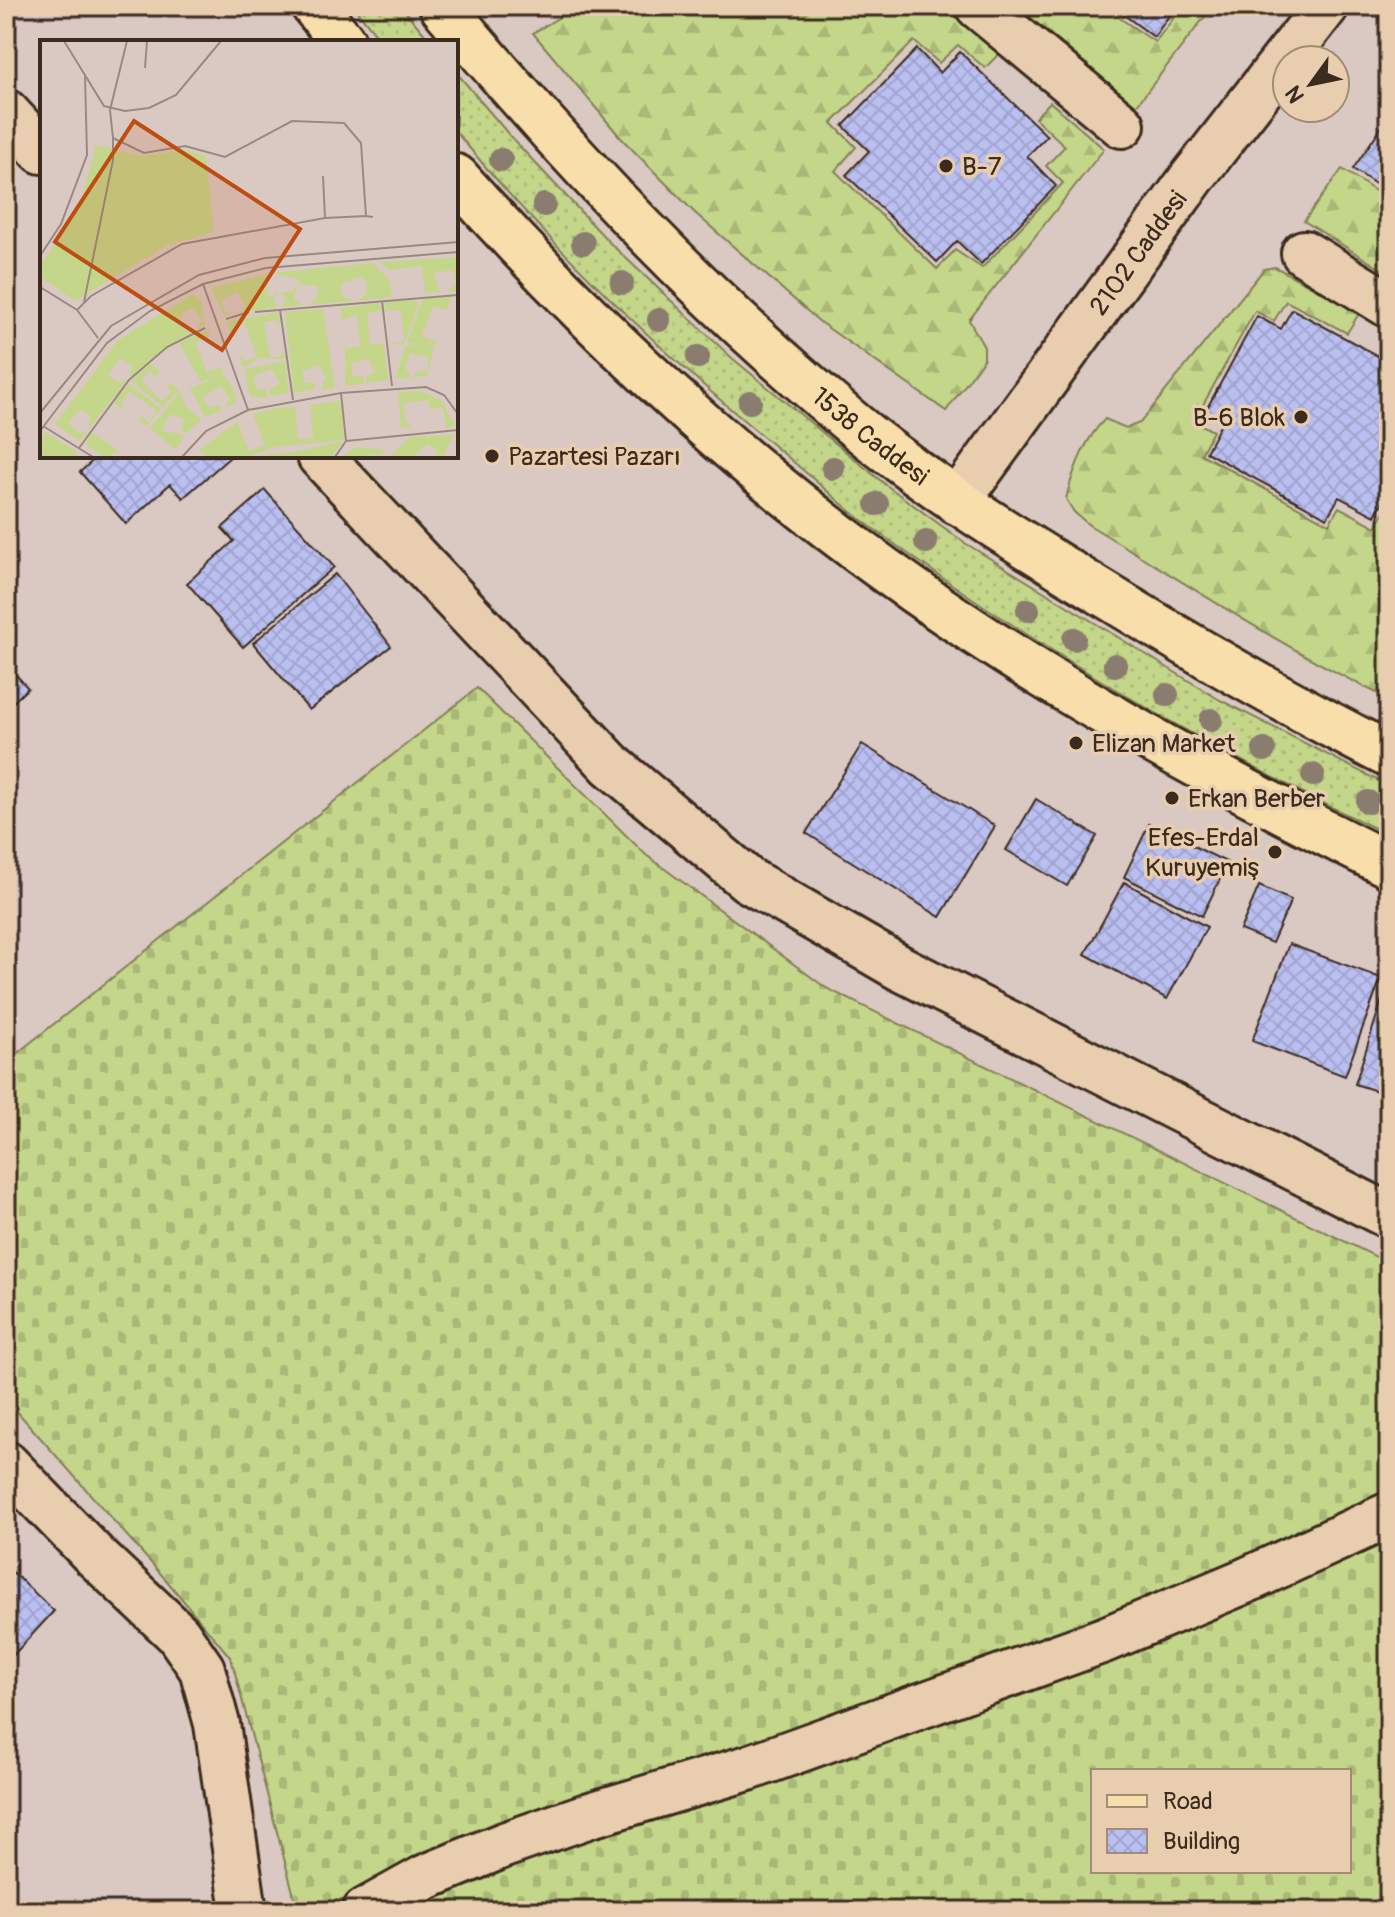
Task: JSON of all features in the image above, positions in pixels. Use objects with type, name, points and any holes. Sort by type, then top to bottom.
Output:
[{"type":"main road","points":[[314,6],[341,40]]},
{"type":"main road","name":"1538 Caddesi","points":[[442,6],[614,202],[722,308],[894,457],[957,502],[1188,646],[1317,719],[1389,755]]},
{"type":"main road","points":[[458,179],[514,242],[657,382],[806,511],[905,584],[1005,651],[1110,714],[1215,774],[1389,865]]},
{"type":"street","points":[[978,6],[1122,125]]},
{"type":"street","name":"2102 Caddesi","points":[[957,502],[1192,178],[1326,6]]},
{"type":"street","points":[[6,112],[40,149]]},
{"type":"street","points":[[1304,253],[1389,305]]},
{"type":"street","points":[[322,458],[611,765],[748,880],[900,968],[1389,1216]]},
{"type":"street","points":[[6,1464],[95,1556],[178,1634],[202,1669],[217,1724],[244,1911]]},
{"type":"street","points":[[365,1911],[426,1877],[504,1845],[590,1815],[748,1768],[1104,1640],[1247,1580],[1389,1515]]},
{"type":"green space","points":[[353,6],[401,6],[429,40],[380,40]]},
{"type":"green space","points":[[578,6],[945,6],[999,54],[985,68],[958,45],[939,63],[914,41],[832,123],[856,147],[835,171],[937,269],[955,250],[982,268],[1063,183],[1046,166],[1065,146],[1035,118],[1050,102],[1104,149],[969,320],[984,347],[984,359],[946,411],[821,323],[695,213],[621,138],[533,33]]},
{"type":"green space","points":[[1017,6],[1102,6],[1155,42],[1183,6],[1213,6],[1136,106]]},
{"type":"green space","points":[[458,74],[510,136],[611,244],[732,358],[886,485],[965,543],[1220,700],[1389,786],[1389,835],[1254,767],[1122,693],[995,613],[871,527],[650,337],[570,259],[458,134]]},
{"type":"green space","points":[[1342,169],[1389,200],[1389,274],[1304,221]]},
{"type":"green space","points":[[1275,267],[1360,312],[1347,333],[1286,301],[1274,321],[1255,311],[1194,421],[1213,431],[1201,454],[1329,524],[1339,507],[1376,527],[1389,503],[1389,699],[1274,638],[1089,525],[1074,512],[1066,499],[1080,456],[1105,419],[1126,428],[1140,423],[1264,269]]},
{"type":"green space","points":[[477,688],[646,855],[826,988],[1389,1263],[1389,1910],[975,1903],[954,1911],[298,1911],[231,1658],[6,1399],[6,1062]]},
{"type":"building","points":[[1112,6],[1176,6],[1154,37]]},
{"type":"building","name":"B-7","points":[[917,49],[940,73],[960,52],[1047,136],[1027,156],[1056,186],[981,264],[957,241],[937,262],[846,175],[869,151],[843,126]]},
{"type":"building","points":[[1384,123],[1389,126],[1389,193],[1353,169]]},
{"type":"building","name":"B-6 Blok","points":[[1292,309],[1389,362],[1389,489],[1375,516],[1339,497],[1327,518],[1206,452],[1222,422],[1205,412],[1257,316],[1281,329]]},
{"type":"building","points":[[96,458],[229,458],[183,498],[170,484],[126,524],[80,472]]},
{"type":"building","points":[[265,490],[334,567],[243,647],[187,583],[234,541],[222,528]]},
{"type":"building","points":[[335,574],[391,646],[309,710],[253,643]]},
{"type":"building","points":[[6,664],[28,688],[6,709]]},
{"type":"building","points":[[862,744],[995,826],[940,917],[806,833]]},
{"type":"building","points":[[1036,799],[1097,836],[1067,886],[1006,850]]},
{"type":"building","points":[[1149,824],[1228,863],[1202,916],[1124,877]]},
{"type":"building","points":[[1124,882],[1207,927],[1167,999],[1085,954]]},
{"type":"building","points":[[1259,886],[1291,900],[1272,943],[1240,930]]},
{"type":"building","points":[[1289,944],[1381,978],[1345,1076],[1252,1041]]},
{"type":"building","points":[[1389,978],[1389,1095],[1355,1084]]},
{"type":"building","points":[[6,1566],[54,1611],[6,1663]]},
{"type":"place","name":"B-7","points":[[946,166]]},
{"type":"place","name":"B-6 Blok","points":[[1301,417]]},
{"type":"place","name":"Pazartesi Pazarı","points":[[492,456]]},
{"type":"place","name":"Elizan Market","points":[[1076,743]]},
{"type":"place","name":"Erkan Berber","points":[[1172,798]]},
{"type":"place","name":"Efes-Erdal Kuruyemiş","points":[[1275,852]]}]
